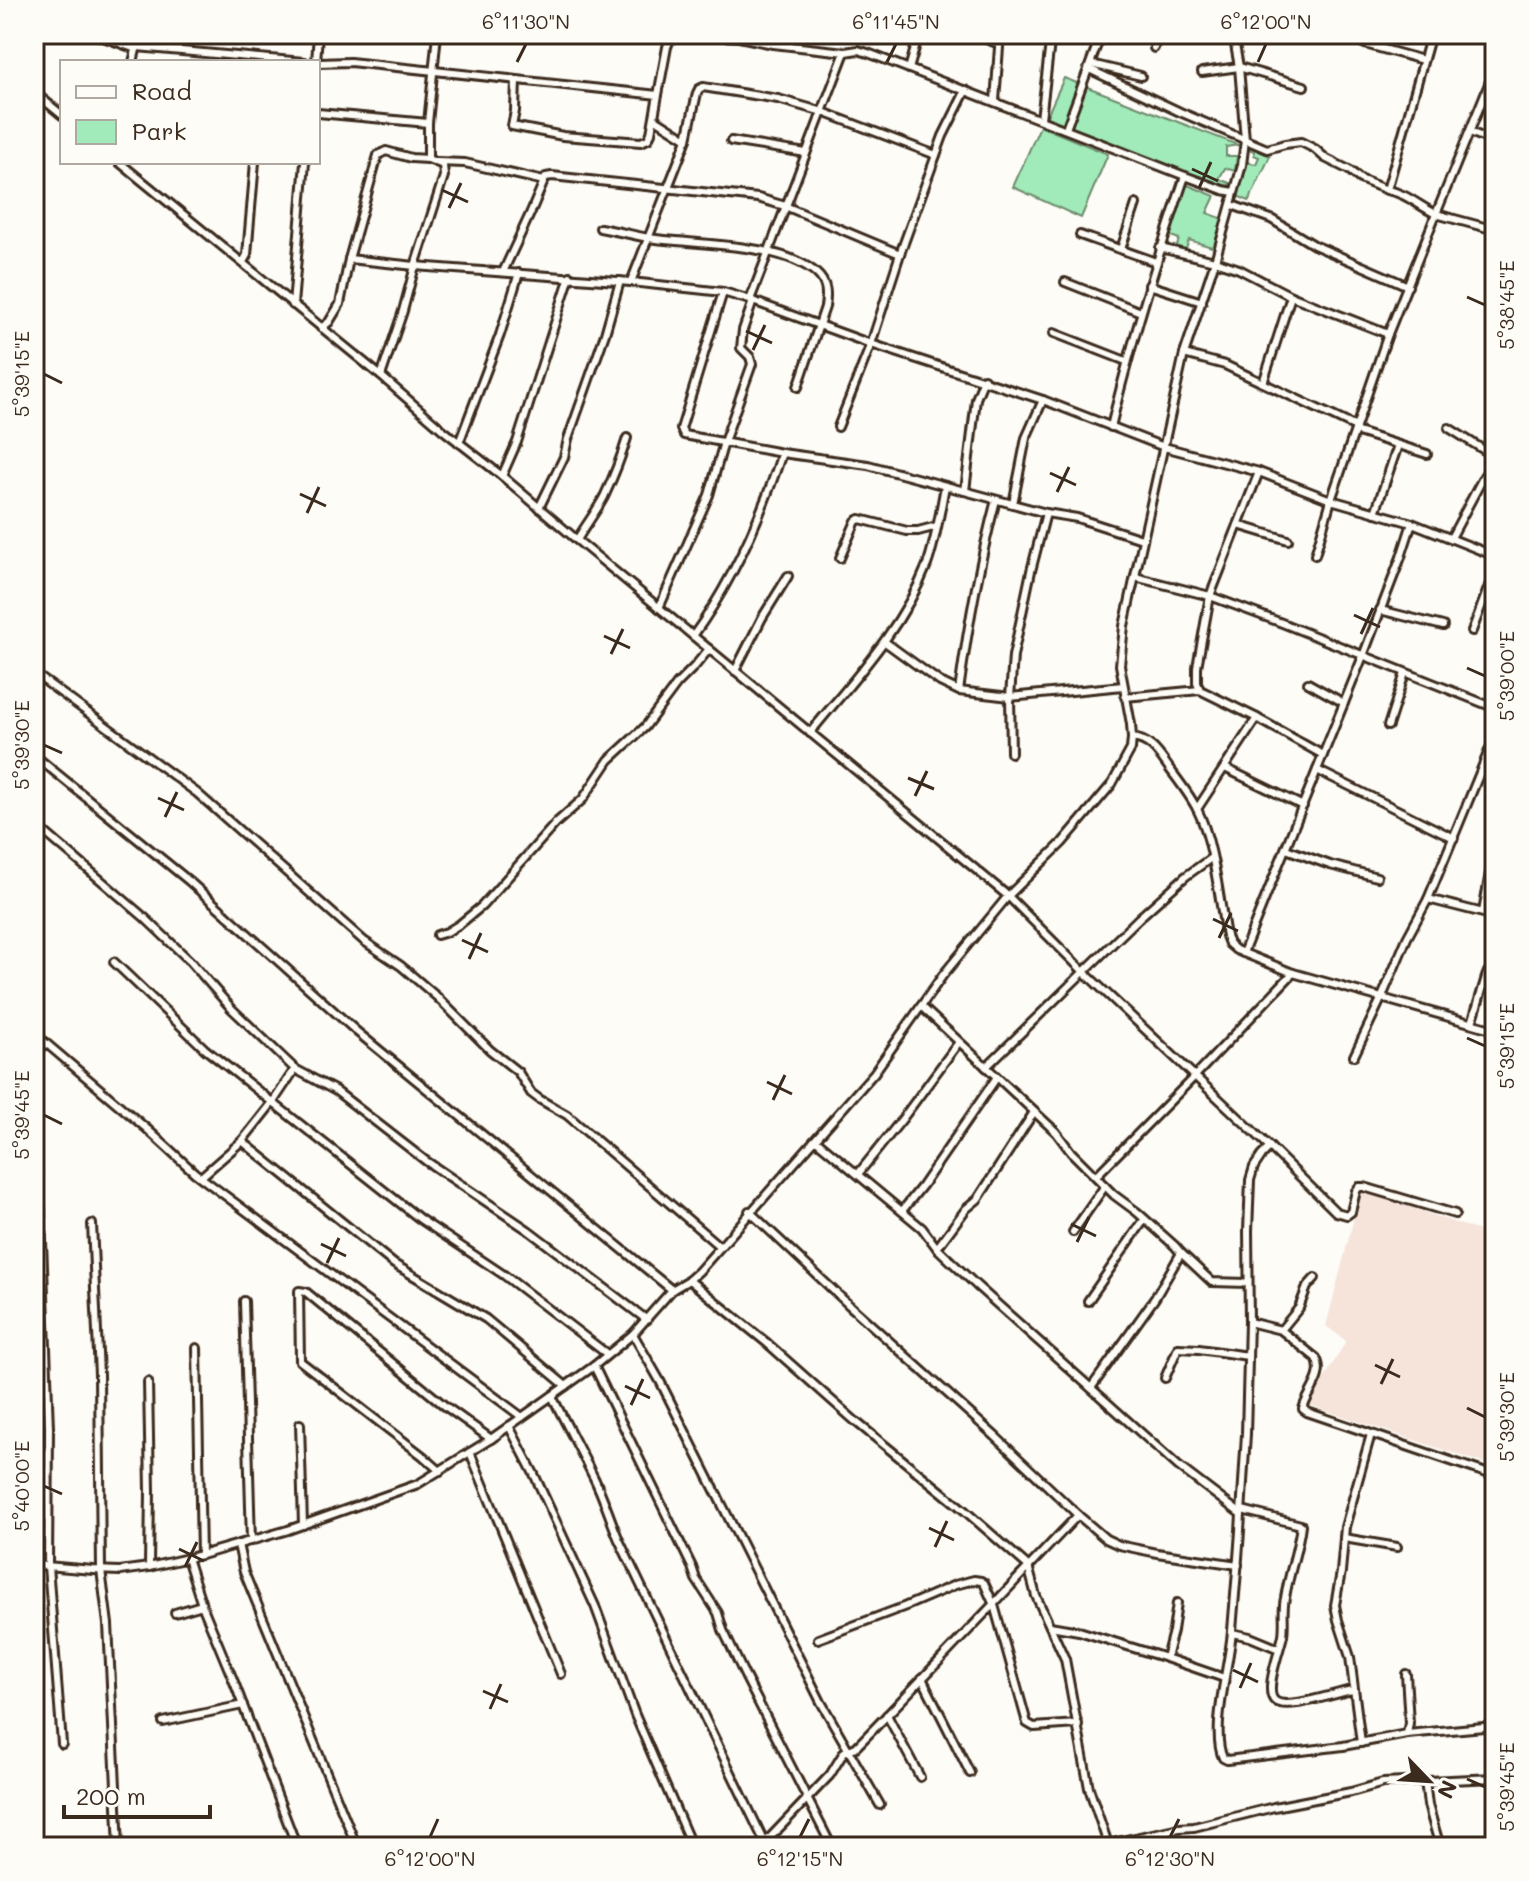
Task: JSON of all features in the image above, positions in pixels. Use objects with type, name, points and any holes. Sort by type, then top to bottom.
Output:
[{"type":"street","points":[[95,34],[137,48],[280,60]]},
{"type":"street","points":[[134,60],[140,34]]},
{"type":"street","points":[[317,60],[318,34]]},
{"type":"street","points":[[428,159],[428,123],[437,34]]},
{"type":"street","points":[[516,80],[512,126],[563,136],[641,142],[648,139],[672,34]]},
{"type":"street","points":[[681,34],[739,37],[845,52],[858,50],[1234,192]]},
{"type":"street","points":[[909,69],[919,34]]},
{"type":"street","points":[[973,34],[999,44]]},
{"type":"street","points":[[995,101],[1000,34]]},
{"type":"street","points":[[1041,119],[1051,34]]},
{"type":"street","points":[[1066,129],[1101,34]]},
{"type":"street","points":[[1154,48],[1157,34]]},
{"type":"street","points":[[34,1565],[120,1571],[149,1567],[303,1525],[418,1484],[491,1439],[594,1366],[633,1334],[672,1290],[689,1280],[816,1140],[874,1073],[953,962],[1008,896],[1062,843],[1112,784],[1131,749],[1132,738],[1120,665],[1124,626],[1142,539],[1184,354],[1242,165],[1245,140],[1233,34]]},
{"type":"street","points":[[1345,34],[1365,44],[1423,60]]},
{"type":"street","points":[[1387,190],[1431,34]]},
{"type":"street","points":[[1487,34],[1495,37]]},
{"type":"street","points":[[659,608],[709,495],[752,364],[741,348],[751,300],[845,52]]},
{"type":"street","points":[[320,62],[350,62],[658,95]]},
{"type":"street","points":[[1090,66],[1141,76]]},
{"type":"street","points":[[1090,66],[1180,112],[1267,149],[1301,142],[1360,179],[1407,196],[1436,214],[1495,230]]},
{"type":"street","points":[[1202,72],[1239,67],[1304,86]]},
{"type":"street","points":[[1315,555],[1388,334],[1495,69]]},
{"type":"street","points":[[631,282],[687,139],[697,93],[703,87],[778,99],[823,112],[936,155]]},
{"type":"street","points":[[838,427],[871,344],[943,136],[966,90]]},
{"type":"street","points":[[34,92],[60,113]]},
{"type":"street","points":[[320,113],[428,123]]},
{"type":"street","points":[[654,118],[687,139]]},
{"type":"street","points":[[1470,132],[1495,142]]},
{"type":"street","points":[[731,141],[806,153]]},
{"type":"street","points":[[321,328],[329,322],[340,304],[378,155],[386,151],[443,165],[444,176],[381,376]]},
{"type":"street","points":[[436,162],[465,163],[544,181]]},
{"type":"street","points":[[121,164],[1008,896],[1336,1212],[1342,1215],[1351,1212],[1356,1191],[1364,1187],[1455,1214]]},
{"type":"street","points":[[243,262],[247,255],[255,164]]},
{"type":"street","points":[[293,305],[305,164]]},
{"type":"street","points":[[503,272],[546,177],[557,176],[758,198],[785,206],[900,254]]},
{"type":"street","points":[[1111,427],[1126,361],[1185,176]]},
{"type":"street","points":[[1121,249],[1136,204]]},
{"type":"street","points":[[1232,205],[1271,219],[1314,245],[1408,286]]},
{"type":"street","points":[[600,228],[647,238],[767,252],[802,263],[815,272],[824,282],[827,295],[798,387]]},
{"type":"street","points":[[1080,235],[1156,262]]},
{"type":"street","points":[[1160,248],[1239,269],[1291,296],[1388,334]]},
{"type":"street","points":[[349,259],[570,276],[723,292],[871,344],[984,379],[1164,447],[1259,472],[1331,500],[1412,523],[1495,556]]},
{"type":"street","points":[[459,443],[519,273]]},
{"type":"street","points":[[502,476],[517,442],[570,276]]},
{"type":"street","points":[[539,508],[564,457],[602,346],[620,281]]},
{"type":"street","points":[[1065,282],[1141,312]]},
{"type":"street","points":[[1149,285],[1202,302]]},
{"type":"street","points":[[723,292],[681,429],[684,435],[868,465],[1046,513],[1077,518],[1142,539]]},
{"type":"street","points":[[1263,383],[1291,296]]},
{"type":"street","points":[[1054,333],[1126,361]]},
{"type":"street","points":[[1184,354],[1225,365],[1356,429],[1427,454]]},
{"type":"street","points":[[965,491],[976,399],[984,379]]},
{"type":"street","points":[[1013,504],[1026,438],[1043,400]]},
{"type":"street","points":[[1449,428],[1495,459],[1451,538]]},
{"type":"street","points":[[577,540],[604,497],[627,438]]},
{"type":"street","points":[[1375,513],[1398,445]]},
{"type":"street","points":[[693,636],[722,592],[758,520],[782,453]]},
{"type":"street","points":[[1200,690],[1197,667],[1210,596],[1259,472]]},
{"type":"street","points":[[810,733],[885,642],[916,589],[928,562],[945,486]]},
{"type":"street","points":[[959,691],[969,616],[996,500]]},
{"type":"street","points":[[1011,753],[1013,656],[1046,513]]},
{"type":"street","points":[[840,558],[853,526],[860,519],[907,531],[937,526]]},
{"type":"street","points":[[1243,953],[1363,656],[1412,523]]},
{"type":"street","points":[[1238,525],[1288,540]]},
{"type":"street","points":[[1472,631],[1495,570]]},
{"type":"street","points":[[735,671],[788,576]]},
{"type":"street","points":[[1135,577],[1210,596],[1495,708]]},
{"type":"street","points":[[1380,610],[1443,626]]},
{"type":"street","points":[[885,642],[940,682],[959,691],[1010,697],[1123,686]]},
{"type":"street","points":[[437,935],[460,924],[482,906],[556,823],[583,799],[609,760],[645,727],[709,649]]},
{"type":"street","points":[[34,673],[197,793],[352,931],[401,966],[437,997],[490,1050],[518,1072],[531,1093],[567,1115],[719,1246]]},
{"type":"street","points":[[1388,726],[1405,673]]},
{"type":"street","points":[[1308,683],[1344,703]]},
{"type":"street","points":[[1125,697],[1200,690],[1323,755]]},
{"type":"street","points":[[1197,809],[1257,718]]},
{"type":"street","points":[[1354,1056],[1428,899],[1495,736]]},
{"type":"street","points":[[1132,738],[1148,742],[1197,809],[1229,944],[1243,953],[1293,973],[1495,1030]]},
{"type":"street","points":[[34,755],[189,881],[356,1031],[672,1290]]},
{"type":"street","points":[[1225,768],[1303,806]]},
{"type":"street","points":[[1317,770],[1454,838]]},
{"type":"street","points":[[34,823],[145,918],[190,961],[232,1009],[295,1069],[336,1091],[426,1161],[528,1230],[647,1320]]},
{"type":"street","points":[[1483,912],[1495,844]]},
{"type":"street","points":[[1286,849],[1377,877]]},
{"type":"street","points":[[986,1067],[1083,971],[1186,876],[1211,858]]},
{"type":"street","points":[[1428,899],[1495,916]]},
{"type":"street","points":[[114,962],[205,1049],[420,1219],[504,1275],[607,1354]]},
{"type":"street","points":[[1472,1023],[1488,972],[1495,971]]},
{"type":"street","points":[[1096,1176],[1293,973]]},
{"type":"street","points":[[921,1006],[1056,1132],[1105,1186],[1212,1282],[1247,1283]]},
{"type":"street","points":[[34,1033],[201,1177],[522,1417]]},
{"type":"street","points":[[858,1174],[959,1042]]},
{"type":"street","points":[[201,1177],[242,1141],[295,1069]]},
{"type":"street","points":[[902,1211],[997,1077]]},
{"type":"street","points":[[937,1248],[966,1209],[978,1199],[1034,1112]]},
{"type":"street","points":[[34,1136],[41,1214],[49,1428],[48,1566],[62,1744]]},
{"type":"street","points":[[816,1140],[922,1228],[937,1248],[1178,1466],[1242,1512],[1301,1525],[1284,1602],[1283,1633],[1270,1689],[1272,1697],[1281,1703],[1311,1701],[1353,1690]]},
{"type":"street","points":[[242,1141],[394,1264],[486,1319],[566,1386]]},
{"type":"street","points":[[1270,1147],[1254,1167],[1250,1180],[1249,1322],[1242,1512],[1232,1633],[1219,1730],[1220,1753],[1227,1760],[1407,1734],[1495,1726]]},
{"type":"street","points":[[1073,1232],[1105,1186]]},
{"type":"street","points":[[749,1211],[1106,1539],[1157,1553],[1238,1565]]},
{"type":"street","points":[[1088,1301],[1144,1220]]},
{"type":"street","points":[[92,1224],[99,1375],[101,1570],[108,1624],[119,1847]]},
{"type":"street","points":[[1091,1388],[1138,1323],[1181,1253]]},
{"type":"street","points":[[1281,1330],[1299,1308],[1307,1287],[1315,1278]]},
{"type":"street","points":[[689,1280],[1028,1566],[1036,1596],[1065,1659],[1089,1788],[1109,1845],[1383,1783],[1495,1778]]},
{"type":"street","points":[[440,1471],[300,1361],[299,1291],[306,1292],[445,1406],[491,1439]]},
{"type":"street","points":[[244,1301],[251,1541]]},
{"type":"street","points":[[1249,1322],[1281,1330],[1320,1364],[1317,1379],[1303,1405],[1305,1411],[1495,1476]]},
{"type":"street","points":[[633,1334],[660,1381],[827,1712],[880,1805]]},
{"type":"street","points":[[197,1348],[201,1555]]},
{"type":"street","points":[[1165,1378],[1178,1348],[1248,1356]]},
{"type":"street","points":[[594,1366],[696,1579],[718,1613],[745,1676],[832,1847]]},
{"type":"street","points":[[148,1382],[149,1567]]},
{"type":"street","points":[[552,1396],[595,1481],[618,1537],[693,1698],[707,1719],[764,1846],[830,1775],[844,1752],[856,1747],[1078,1515]]},
{"type":"street","points":[[300,1424],[303,1525]]},
{"type":"street","points":[[509,1426],[595,1606],[635,1715],[692,1847]]},
{"type":"street","points":[[1361,1743],[1350,1657],[1335,1605],[1345,1527],[1371,1434]]},
{"type":"street","points":[[470,1452],[561,1674]]},
{"type":"street","points":[[1344,1538],[1397,1547]]},
{"type":"street","points":[[238,1544],[250,1586],[357,1847]]},
{"type":"street","points":[[187,1558],[202,1605],[297,1847]]},
{"type":"street","points":[[818,1639],[955,1585],[974,1580],[984,1583],[994,1605],[1027,1723],[1034,1727],[1078,1724]]},
{"type":"street","points":[[1166,1658],[1177,1603]]},
{"type":"street","points":[[175,1613],[202,1605]]},
{"type":"street","points":[[1050,1626],[1079,1631],[1224,1678]]},
{"type":"street","points":[[1232,1633],[1279,1649]]},
{"type":"street","points":[[1406,1674],[1407,1734]]},
{"type":"street","points":[[922,1678],[970,1773]]},
{"type":"street","points":[[163,1722],[243,1705]]},
{"type":"street","points":[[887,1715],[920,1777]]},
{"type":"street","points":[[1425,1781],[1440,1847]]},
{"type":"shaded area","points":[[1361,1191],[1495,1236],[1495,1467],[1309,1405],[1346,1341],[1326,1326]]},
{"type":"green space","points":[[1064,78],[1238,145],[1226,147],[1226,156],[1237,156],[1235,171],[1225,168],[1219,179],[1230,183],[1227,191],[1046,118]]},
{"type":"green space","points":[[1040,126],[1108,154],[1081,218],[1013,187]]},
{"type":"green space","points":[[1250,146],[1270,156],[1249,201],[1237,196],[1246,162],[1256,164],[1259,157],[1248,149]]},
{"type":"green space","points":[[1185,184],[1215,196],[1207,213],[1224,219],[1215,248],[1189,240],[1185,252],[1176,250],[1179,239],[1168,235]]}]
